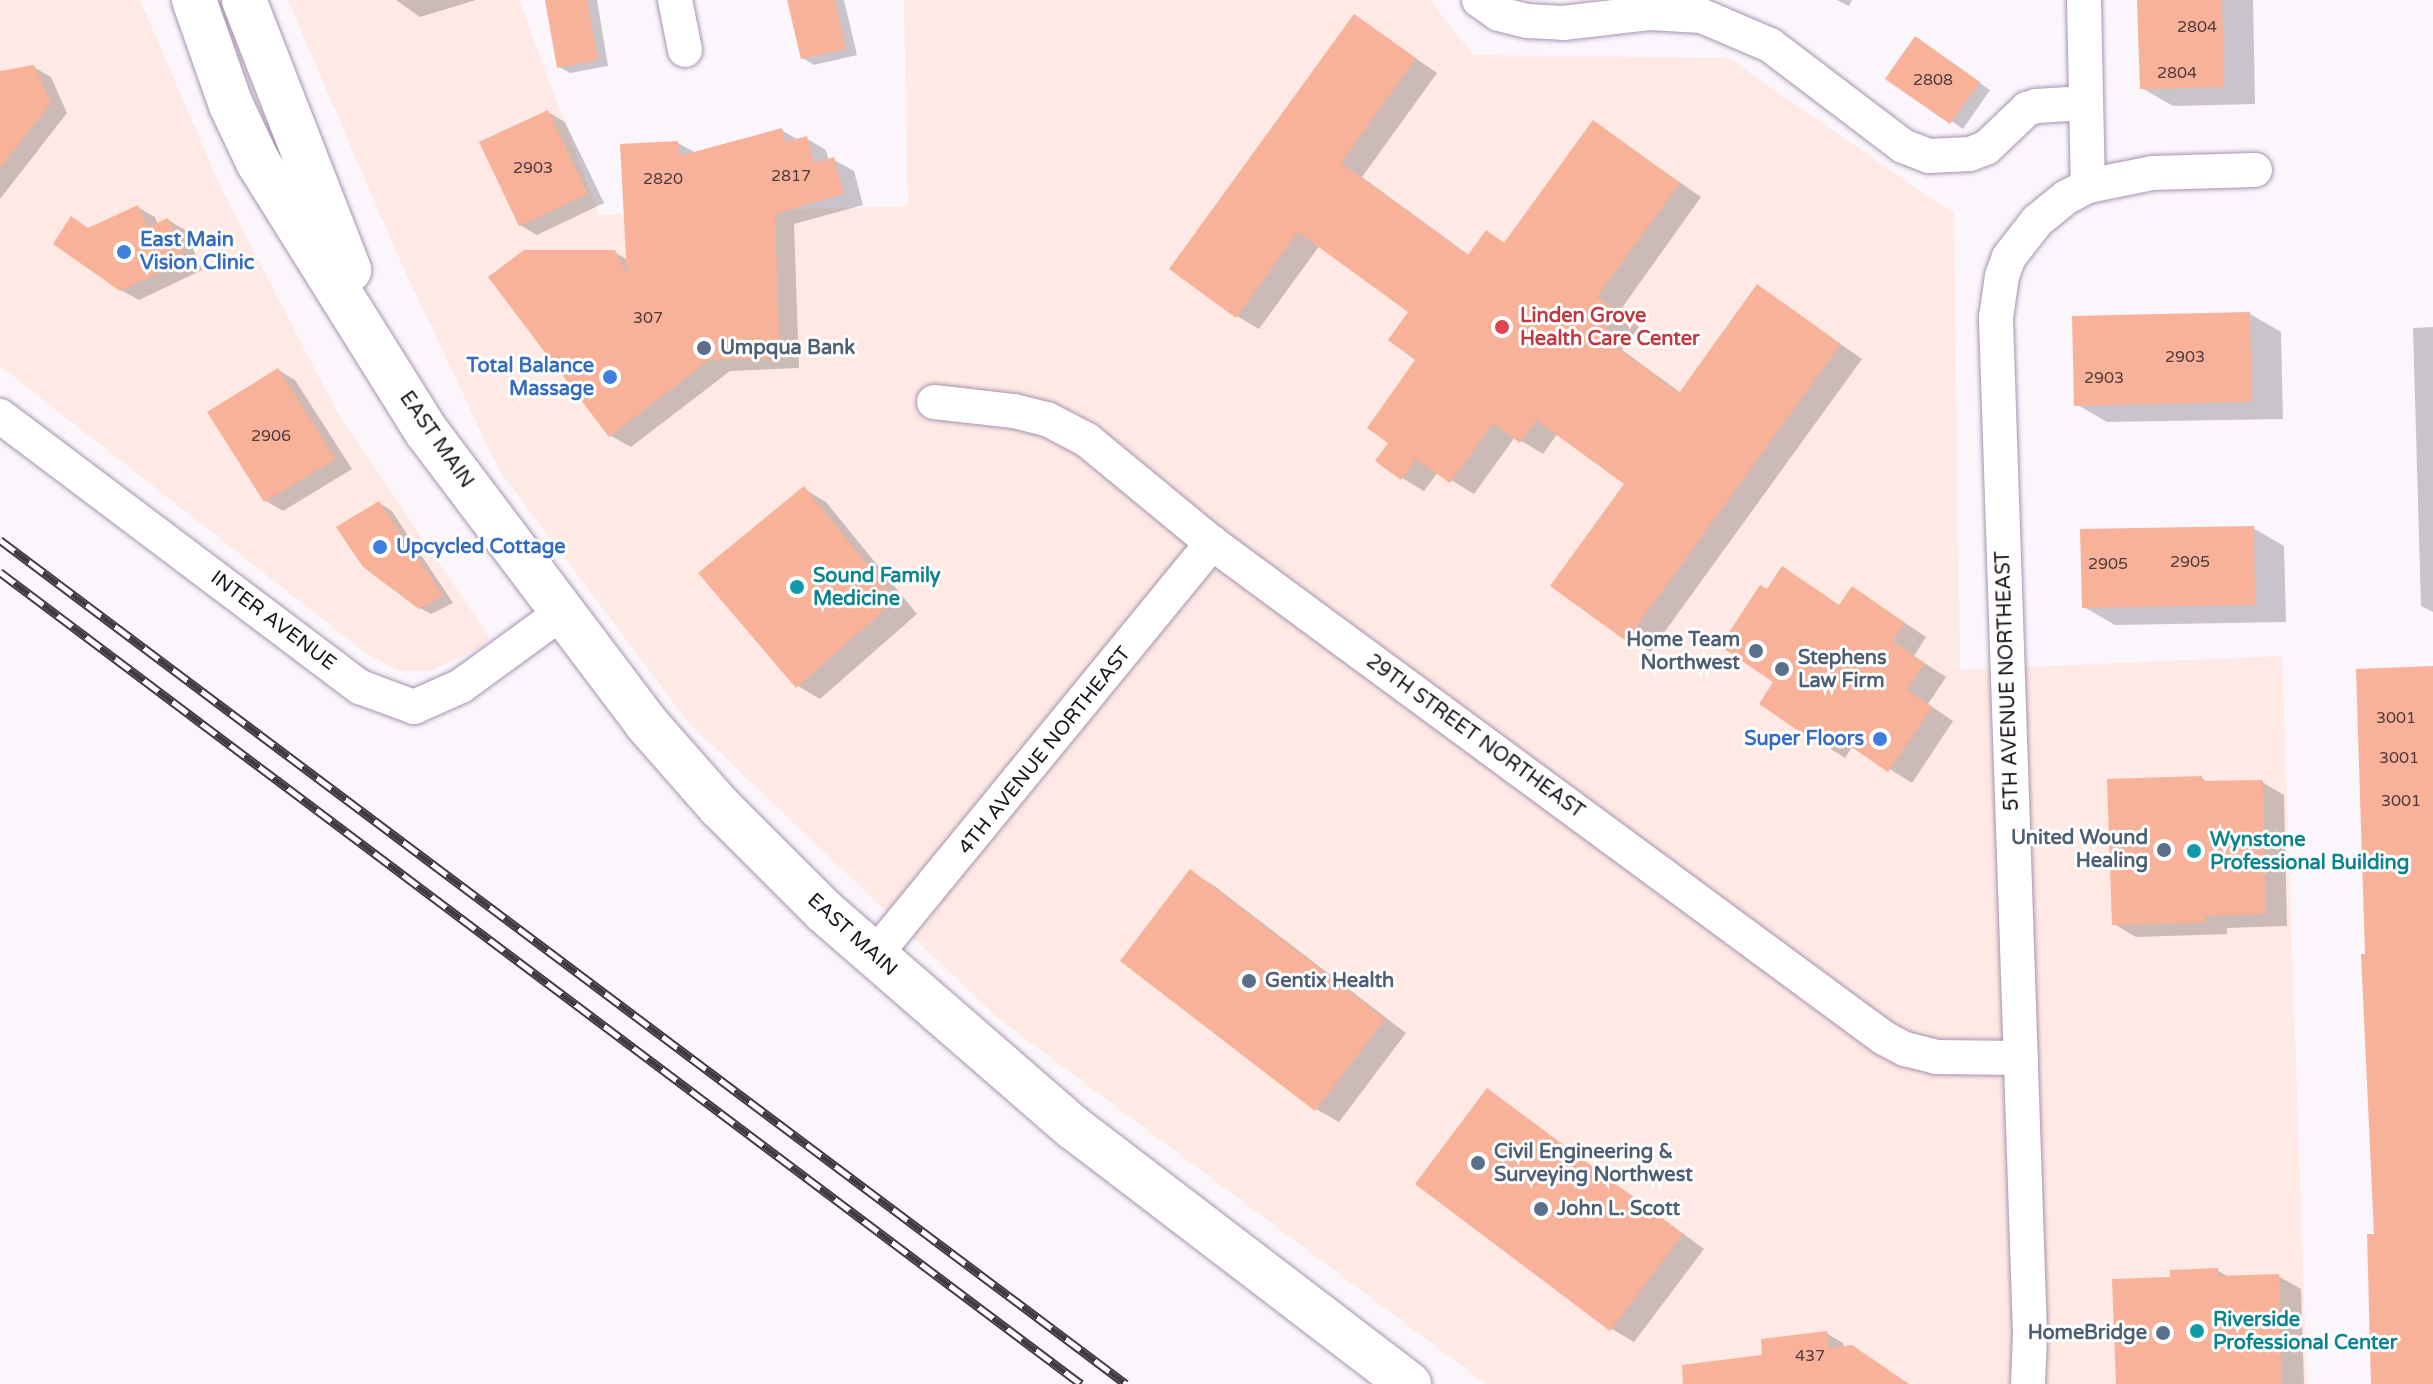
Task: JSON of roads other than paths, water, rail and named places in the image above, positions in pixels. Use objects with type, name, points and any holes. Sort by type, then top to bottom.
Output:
[{"type":"main road","name":"EAST MAIN","points":[[194,0],[231,105],[258,162],[427,432],[647,724],[720,807],[874,956],[1074,1128],[1409,1384]]},
{"type":"main road","name":"EAST MAIN","points":[[246,0],[265,59],[397,384]]},
{"type":"street","points":[[675,0],[685,50]]},
{"type":"street","points":[[1479,0],[1499,14],[1527,21],[1563,23],[1679,12],[1702,16],[1770,45],[1903,146],[1929,156],[1970,154],[1986,148],[2027,109],[2086,103]]},
{"type":"street","points":[[2084,0],[2088,186]]},
{"type":"street","name":"5TH AVENUE NORTHEAST","points":[[2028,1384],[2030,1334],[1996,318],[2002,276],[2021,239],[2058,204],[2088,186],[2152,173],[2255,170]]},
{"type":"street","name":"29TH STREET NORTHEAST","points":[[934,402],[1014,411],[1065,428],[1087,440],[1212,543],[1884,1038],[1905,1049],[1936,1057],[2021,1058]]},
{"type":"street","name":"INTER AVENUE","points":[[0,416],[360,687],[414,707],[461,686],[561,613]]},
{"type":"street","name":"4TH AVENUE NORTHEAST","points":[[874,956],[1061,732],[1212,543]]},
{"type":"railway","points":[[0,540],[1126,1384]]},
{"type":"railway","points":[[0,572],[1081,1384]]},
{"type":"place","name":"East Main Vision Clinic","points":[[124,252]]},
{"type":"place","name":"Linden Grove Health Care Center","points":[[1502,327]]},
{"type":"place","name":"Umpqua Bank","points":[[704,348]]},
{"type":"place","name":"Total Balance Massage","points":[[610,377]]},
{"type":"place","name":"Upcycled Cottage","points":[[380,547]]},
{"type":"place","name":"Sound Family Medicine","points":[[797,587]]},
{"type":"place","name":"Home Team Northwest","points":[[1756,651]]},
{"type":"place","name":"Stephens Law Firm","points":[[1782,669]]},
{"type":"place","name":"Super Floors","points":[[1880,739]]},
{"type":"place","name":"United Wound Healing","points":[[2164,850]]},
{"type":"place","name":"Wynstone Professional Building","points":[[2194,851]]},
{"type":"place","name":"Gentix Health","points":[[1249,981]]},
{"type":"place","name":"Civil Engineering & Surveying Northwest","points":[[1478,1163]]},
{"type":"place","name":"John L. Scott","points":[[1541,1209]]},
{"type":"place","name":"Riverside Professional Center","points":[[2197,1331]]},
{"type":"place","name":"HomeBridge","points":[[2163,1333]]}]
